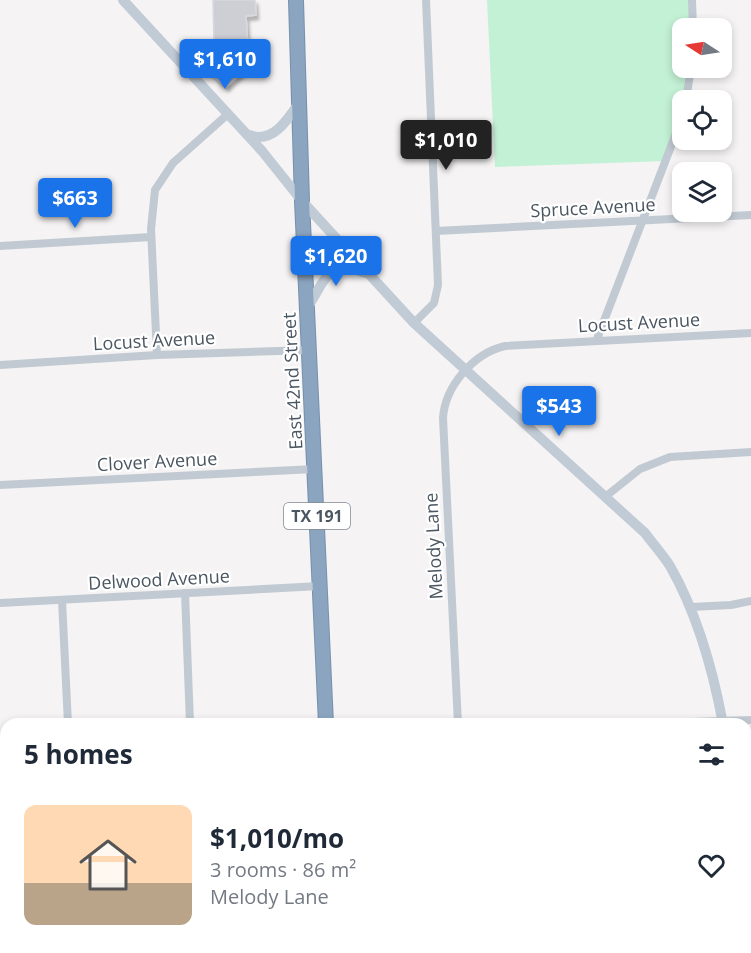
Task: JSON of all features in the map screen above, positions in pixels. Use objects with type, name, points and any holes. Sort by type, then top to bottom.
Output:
[{"type":"highway","name":"East 42nd Street","points":[[296,0],[302,201],[326,718]]},
{"type":"street","points":[[123,0],[247,134],[302,201],[414,323],[645,533],[669,564],[699,626],[722,718]]},
{"type":"street","points":[[414,323],[429,309],[436,296],[436,231],[426,0]]},
{"type":"street","points":[[692,0],[693,18]]},
{"type":"street","points":[[247,134],[260,139],[270,136],[299,104]]},
{"type":"street","points":[[158,355],[151,237],[155,190],[173,163],[228,114]]},
{"type":"street","points":[[597,339],[672,144]]},
{"type":"street","name":"Spruce Avenue","points":[[436,231],[751,215]]},
{"type":"street","points":[[0,246],[151,237]]},
{"type":"street","points":[[308,306],[326,276],[337,268],[347,267],[368,274]]},
{"type":"street","name":"Locust Avenue","points":[[466,372],[478,358],[494,348],[597,339],[751,333]]},
{"type":"street","name":"Locust Avenue","points":[[0,365],[158,355],[310,350]]},
{"type":"street","name":"Melody Lane","points":[[458,718],[443,418],[447,397],[466,372]]},
{"type":"street","points":[[605,497],[640,469],[662,459],[686,455],[751,452]]},
{"type":"street","name":"Clover Avenue","points":[[0,485],[315,469]]},
{"type":"street","name":"Delwood Avenue","points":[[0,603],[320,586]]},
{"type":"street","points":[[185,593],[190,718]]},
{"type":"street","points":[[62,600],[68,718]]},
{"type":"street","points":[[691,607],[731,605],[751,601]]},
{"type":"green space","points":[[487,0],[692,0],[693,18],[672,18],[672,78],[688,78],[685,90],[672,90],[672,142],[666,161],[495,167]]},
{"type":"building","points":[[213,0],[255,0],[256,15],[246,16],[249,66],[226,87],[209,71],[208,61],[215,52],[210,49],[210,40],[214,40]]}]
